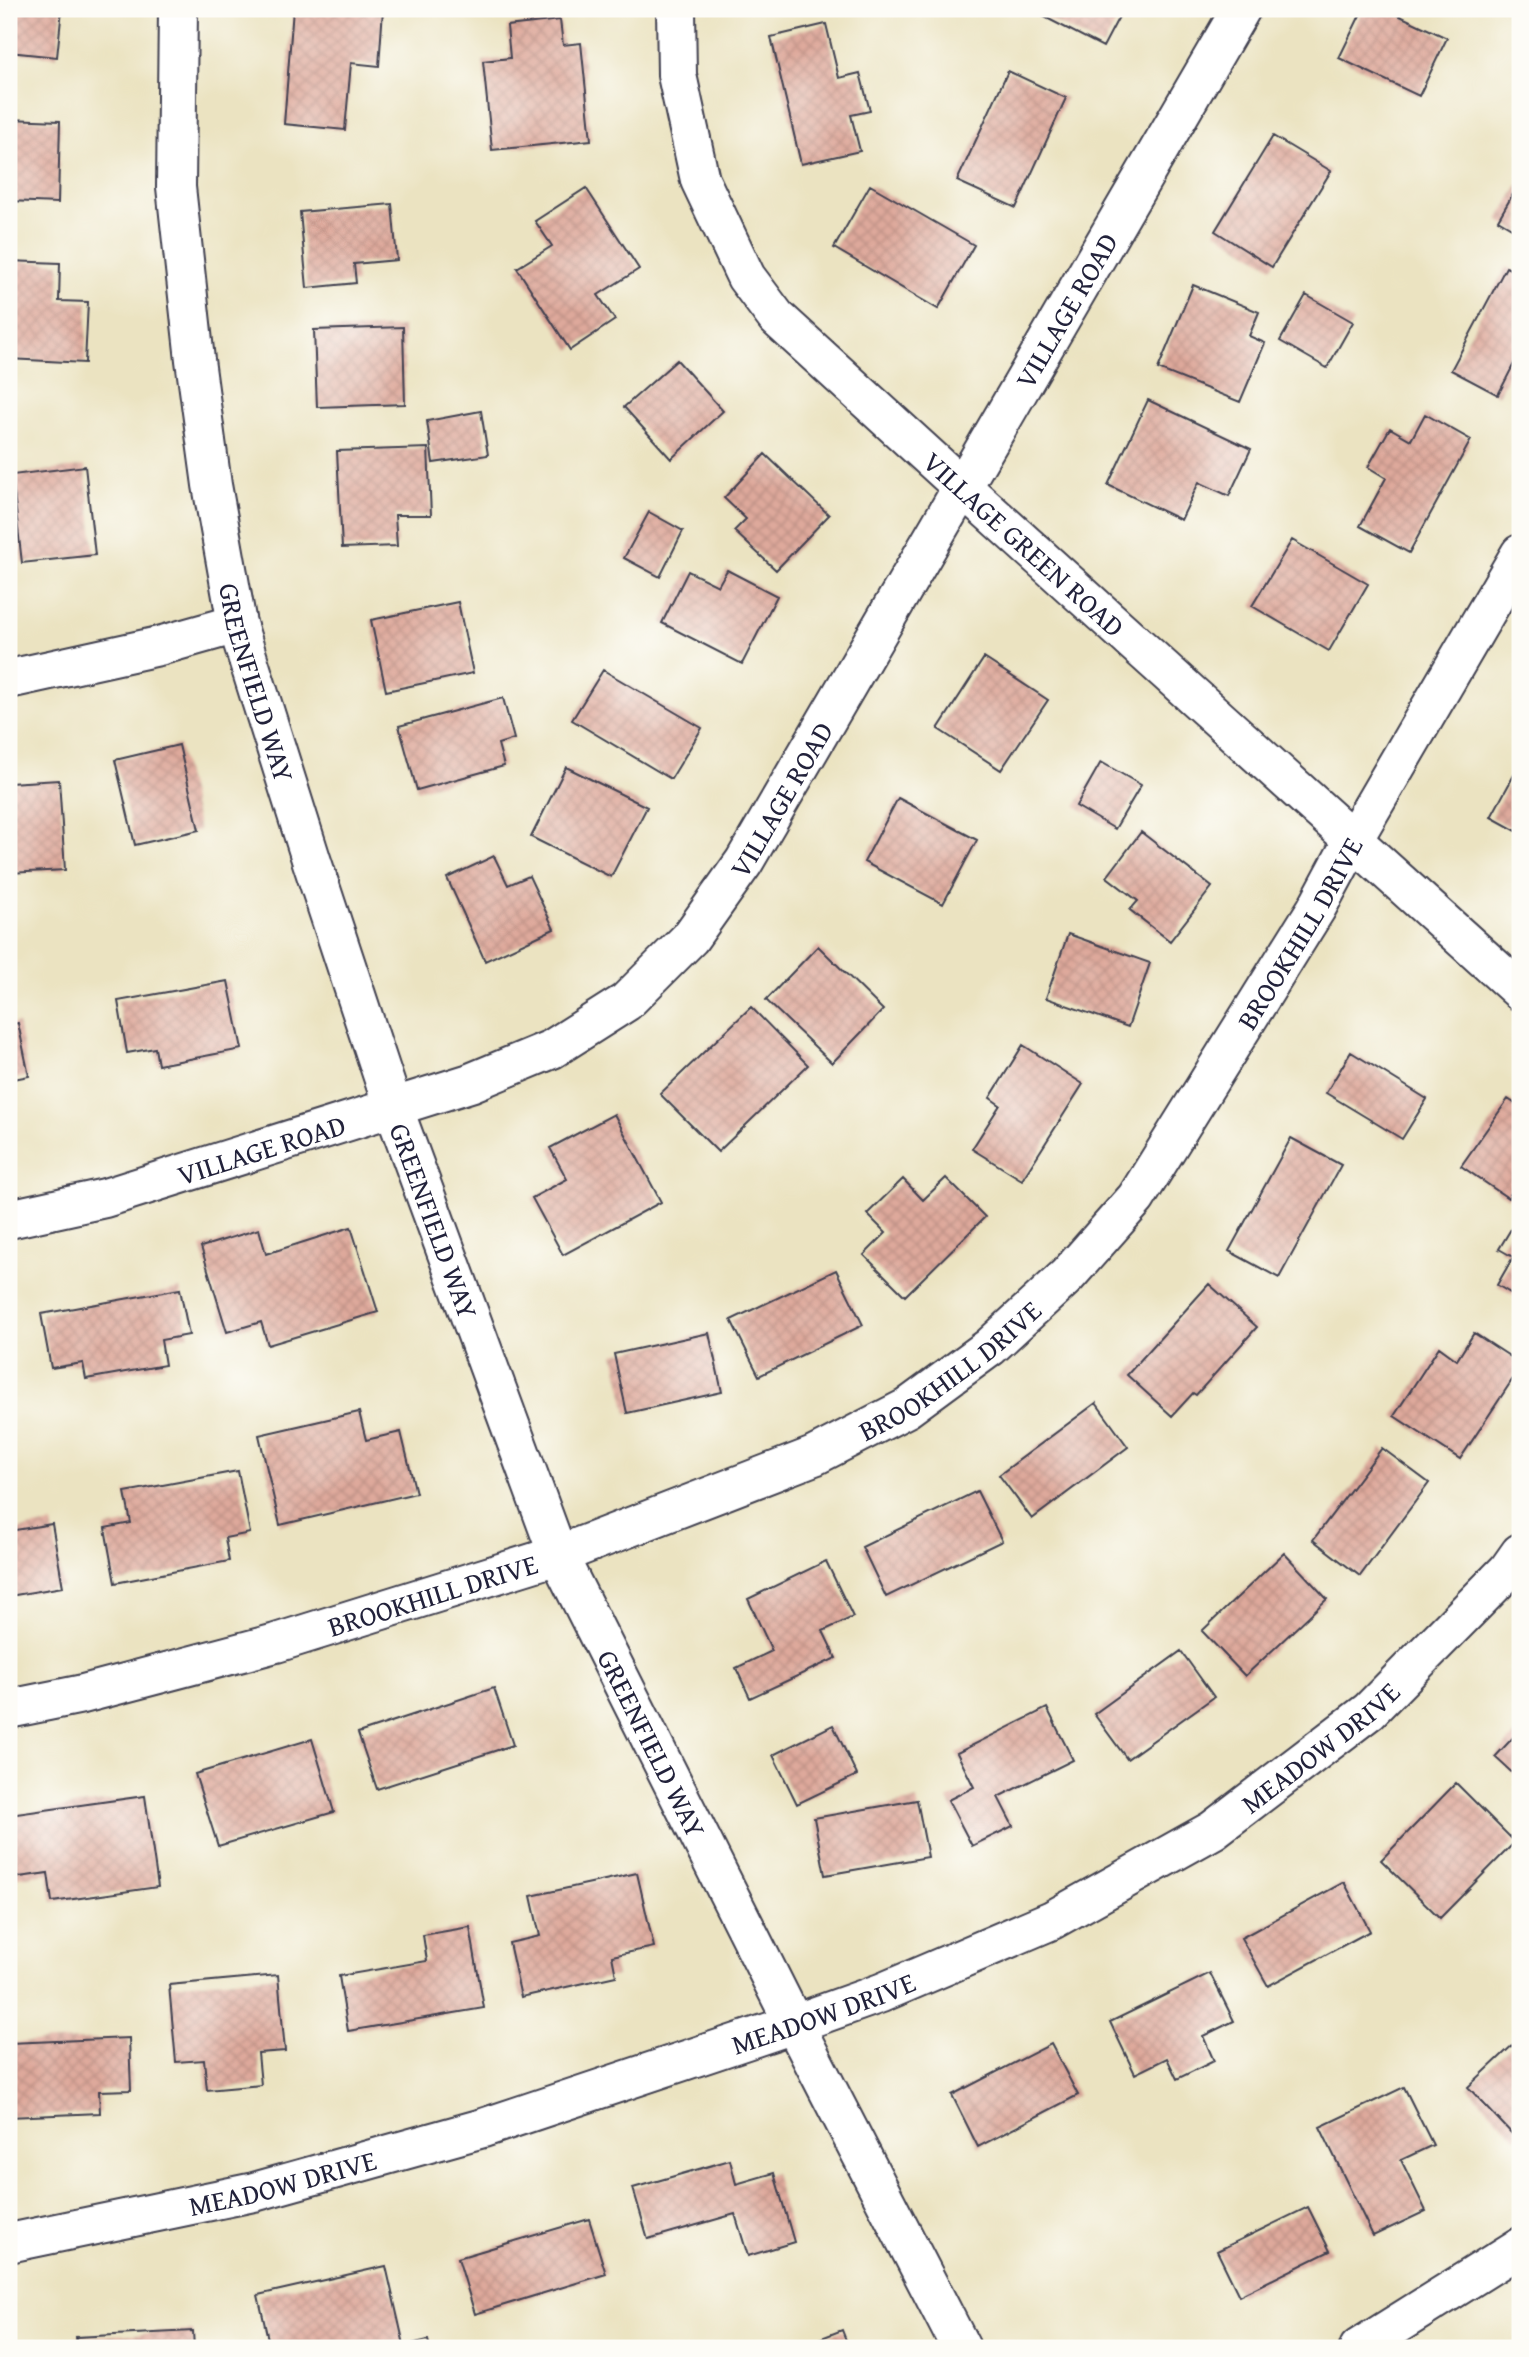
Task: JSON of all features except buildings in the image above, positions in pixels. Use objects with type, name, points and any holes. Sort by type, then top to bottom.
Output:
[{"type":"street","name":"GREENFIELD WAY","points":[[178,9],[176,187],[208,460],[237,624],[393,1107],[558,1555],[961,2348]]},
{"type":"street","name":"VILLAGE GREEN ROAD","points":[[676,9],[677,75],[700,180],[746,277],[776,317],[1520,991]]},
{"type":"street","name":"VILLAGE ROAD","points":[[9,1219],[105,1198],[470,1083],[552,1049],[626,1002],[690,938],[744,862],[1241,9]]},
{"type":"street","name":"BROOKHILL DRIVE","points":[[9,1709],[83,1694],[276,1643],[558,1555],[814,1455],[907,1408],[990,1346],[1068,1276],[1136,1198],[1316,909],[1353,840],[1520,554]]},
{"type":"street","points":[[9,679],[159,646],[237,624]]},
{"type":"street","name":"MEADOW DRIVE","points":[[9,2243],[254,2192],[483,2129],[881,1993],[1052,1920],[1213,1830],[1369,1711],[1508,1570],[1520,1553]]},
{"type":"street","points":[[1359,2348],[1520,2247]]}]
